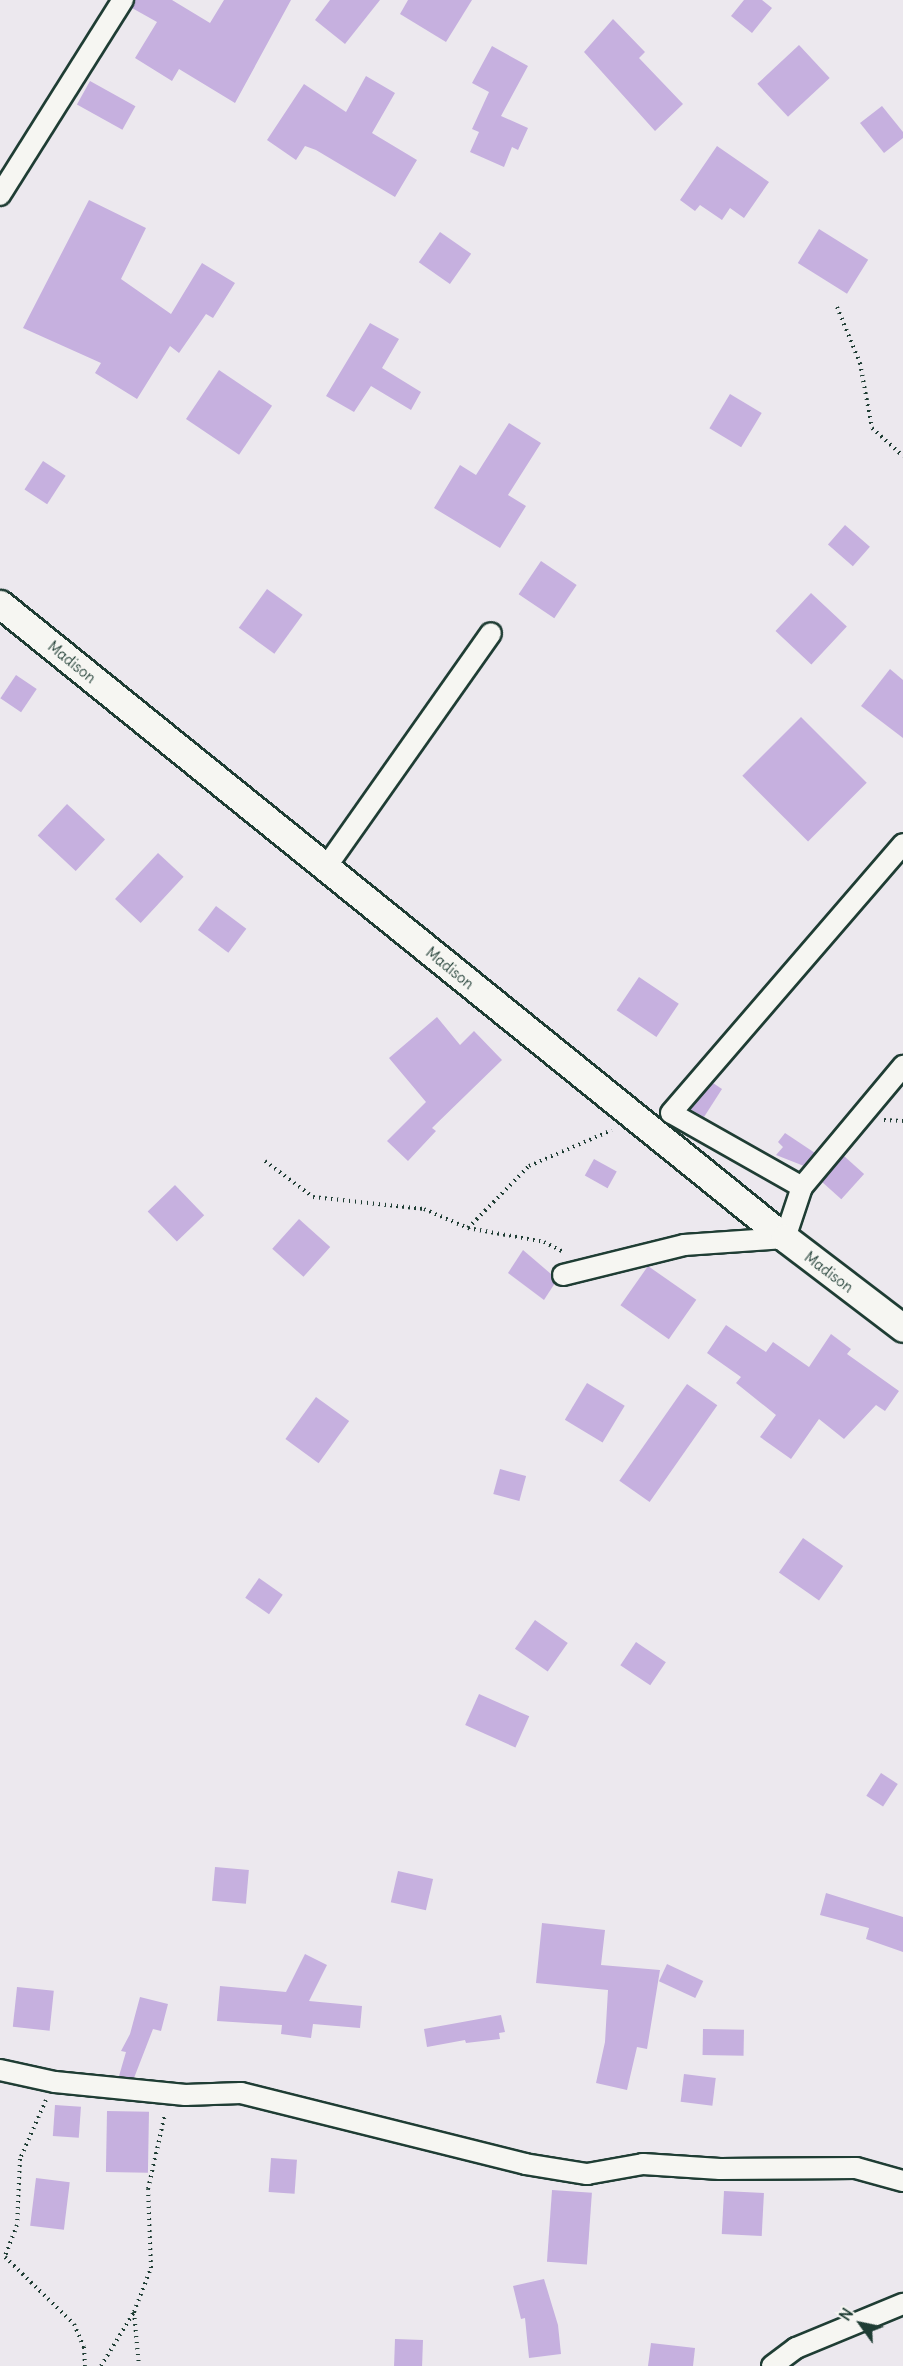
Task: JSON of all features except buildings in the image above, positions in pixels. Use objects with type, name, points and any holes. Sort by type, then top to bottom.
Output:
[{"type":"street","points":[[0,195],[123,0]]},
{"type":"street","name":"Madison","points":[[0,604],[784,1238],[903,1328]]},
{"type":"street","points":[[326,867],[491,633]]},
{"type":"street","points":[[802,1187],[671,1113],[903,844]]},
{"type":"street","points":[[563,1275],[684,1245],[784,1238],[802,1187],[903,1066]]},
{"type":"street","points":[[0,2070],[55,2082],[169,2093],[241,2093],[525,2164],[587,2174],[643,2164],[720,2169],[856,2168],[903,2181]]},
{"type":"street","points":[[772,2366],[796,2348],[903,2304]]},
{"type":"path","points":[[837,307],[860,363],[872,428],[903,456]]},
{"type":"path","points":[[468,1228],[529,1166],[637,1119]]},
{"type":"path","points":[[265,1161],[313,1197],[424,1209],[468,1228],[544,1242],[594,1268]]},
{"type":"path","points":[[0,2260],[5,2257],[17,2225],[20,2159],[55,2082]]},
{"type":"path","points":[[101,2366],[134,2312],[151,2268],[148,2189],[169,2093]]},
{"type":"path","points":[[5,2257],[74,2324],[84,2347],[85,2366]]},
{"type":"path","points":[[134,2312],[139,2366]]}]
